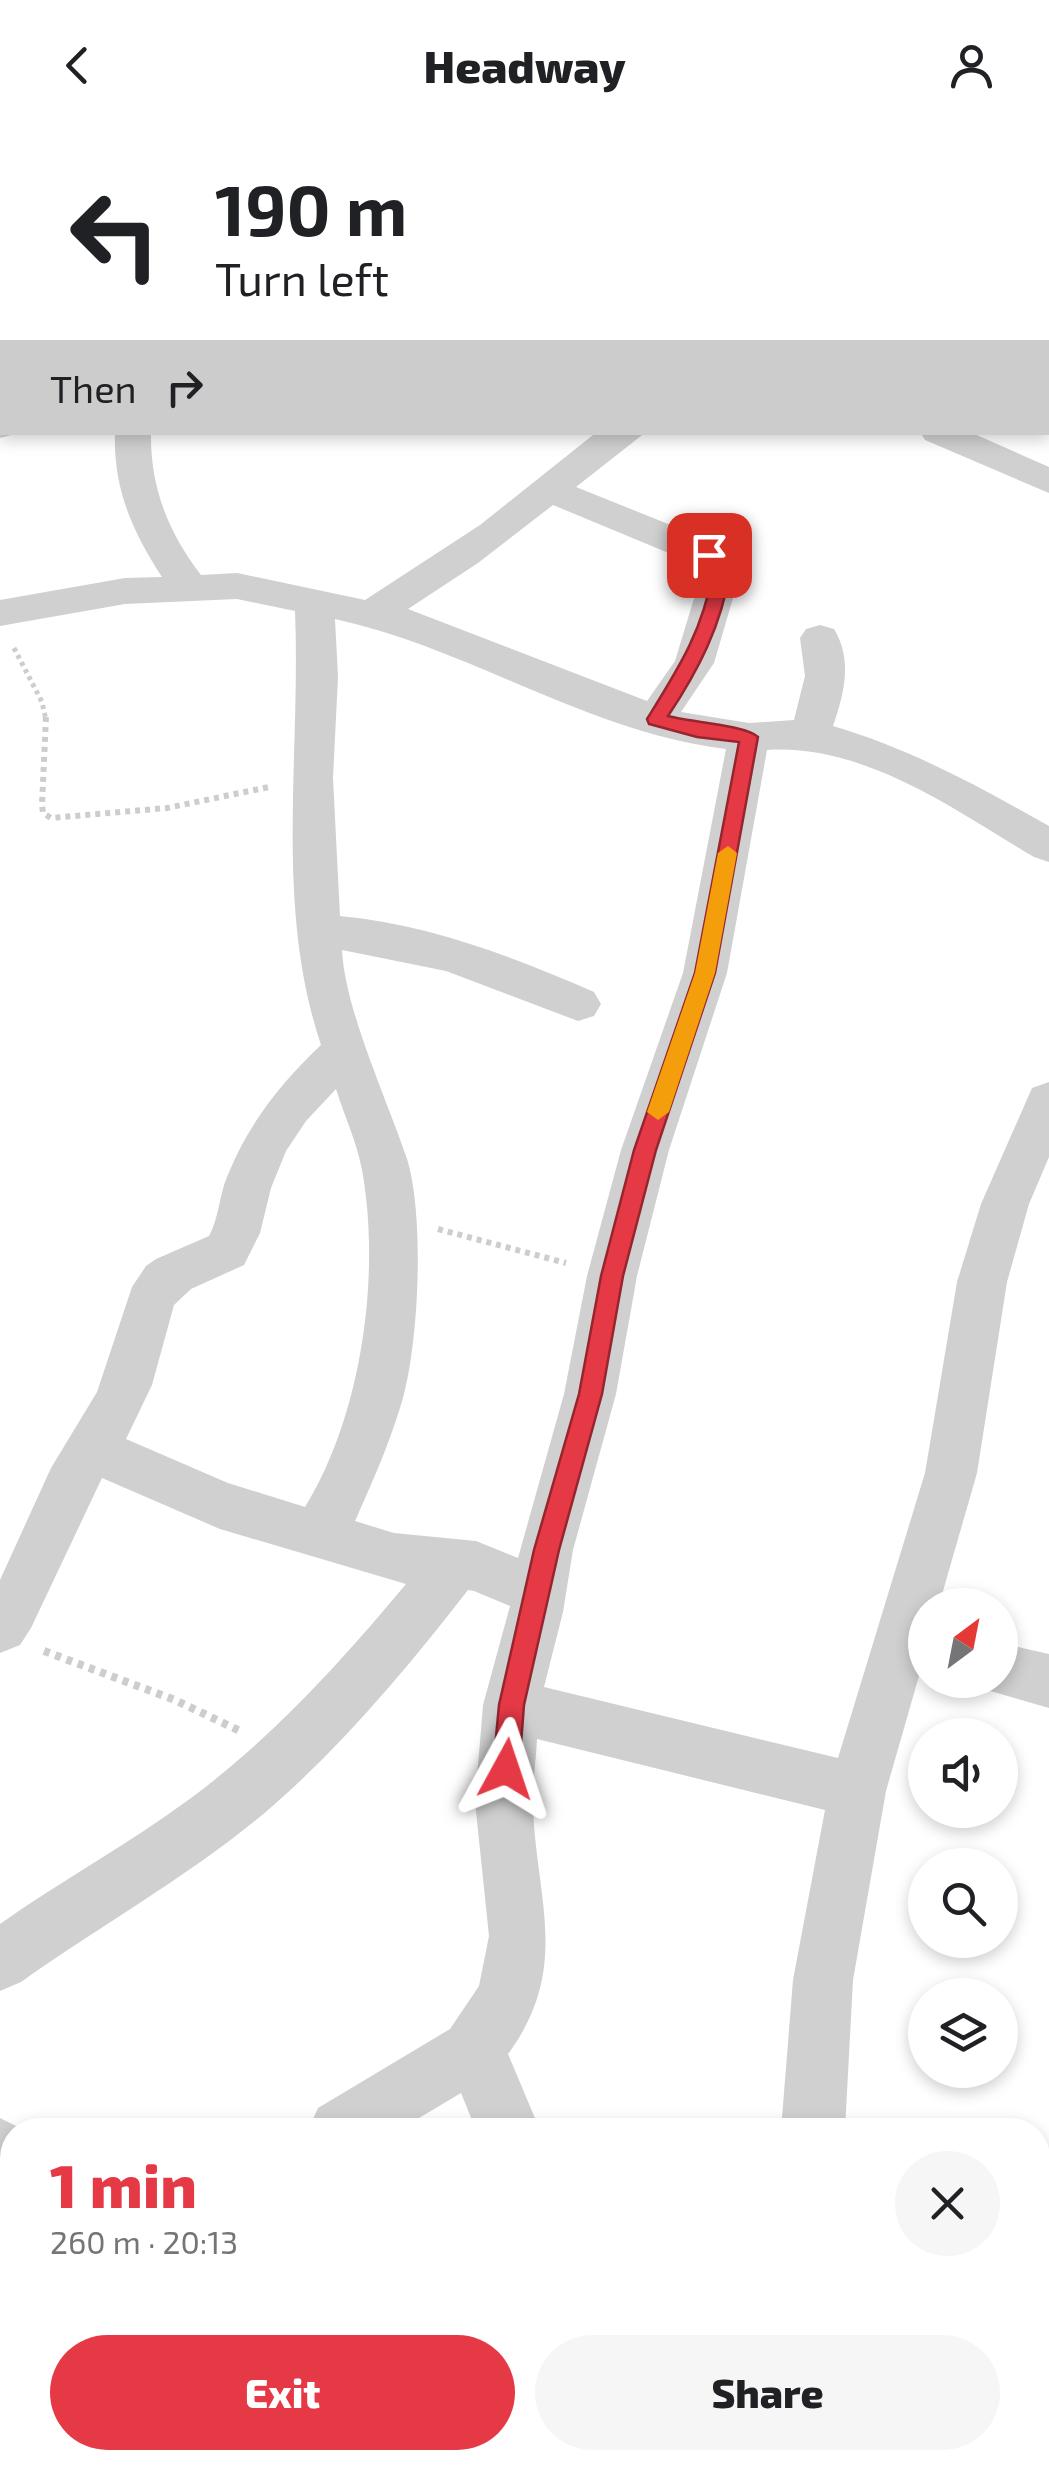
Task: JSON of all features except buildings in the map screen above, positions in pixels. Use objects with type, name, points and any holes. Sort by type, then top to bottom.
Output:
[{"type":"street","points":[[133,435],[130,462],[146,517],[162,552],[189,586]]},
{"type":"street","points":[[372,613],[494,537],[606,443],[622,435]]},
{"type":"street","points":[[945,435],[1049,480]]},
{"type":"street","points":[[549,490],[709,555],[722,570],[694,663],[656,719]]},
{"type":"street","points":[[4,613],[125,591],[189,586],[237,586],[314,600],[400,620],[656,719],[697,731],[749,737],[809,736],[884,757],[941,783],[1049,846]]},
{"type":"street","points":[[314,600],[318,677],[312,778],[320,959],[385,1165],[393,1217],[382,1382],[336,1506],[318,1534]]},
{"type":"street","points":[[809,736],[826,675],[826,655],[820,638]]},
{"type":"street","points":[[360,2118],[472,2051],[496,2019],[503,2002],[519,1936],[504,1802],[512,1705],[546,1550],[590,1394],[612,1276],[645,1150],[705,973],[749,737]]},
{"type":"street","points":[[320,931],[371,934],[434,948],[578,1004]]},
{"type":"street","points":[[18,1638],[28,1588],[89,1448],[127,1384],[139,1329],[160,1283],[188,1265],[222,1256],[229,1248],[247,1186],[274,1124],[292,1101],[347,1049]]},
{"type":"street","points":[[925,1588],[950,1473],[982,1282],[1005,1204],[1049,1100]]},
{"type":"street","points":[[89,1448],[148,1470],[220,1505],[394,1558],[476,1566],[539,1592]]},
{"type":"street","points":[[0,1961],[145,1866],[240,1796],[398,1637],[454,1566]]},
{"type":"street","points":[[813,2118],[824,1980],[857,1791],[908,1659]]},
{"type":"street","points":[[1018,1673],[1049,1681]]},
{"type":"street","points":[[512,1705],[592,1727],[736,1756],[857,1791]]},
{"type":"street","points":[[472,2051],[494,2089],[504,2118]]},
{"type":"path","points":[[4,613],[15,654],[42,702],[46,719],[42,806],[51,818],[168,808],[312,778]]},
{"type":"path","points":[[393,1217],[612,1276]]},
{"type":"path","points":[[18,1638],[175,1700],[236,1728],[283,1756]]},
{"type":"slow traffic","points":[[658,1112],[705,973],[728,853]]},
{"type":"route","points":[[506,1769],[512,1705],[536,1612],[546,1550],[590,1394],[612,1276],[645,1150],[705,973],[749,737],[697,731],[656,719],[694,663],[718,590],[722,570],[709,555]]}]
